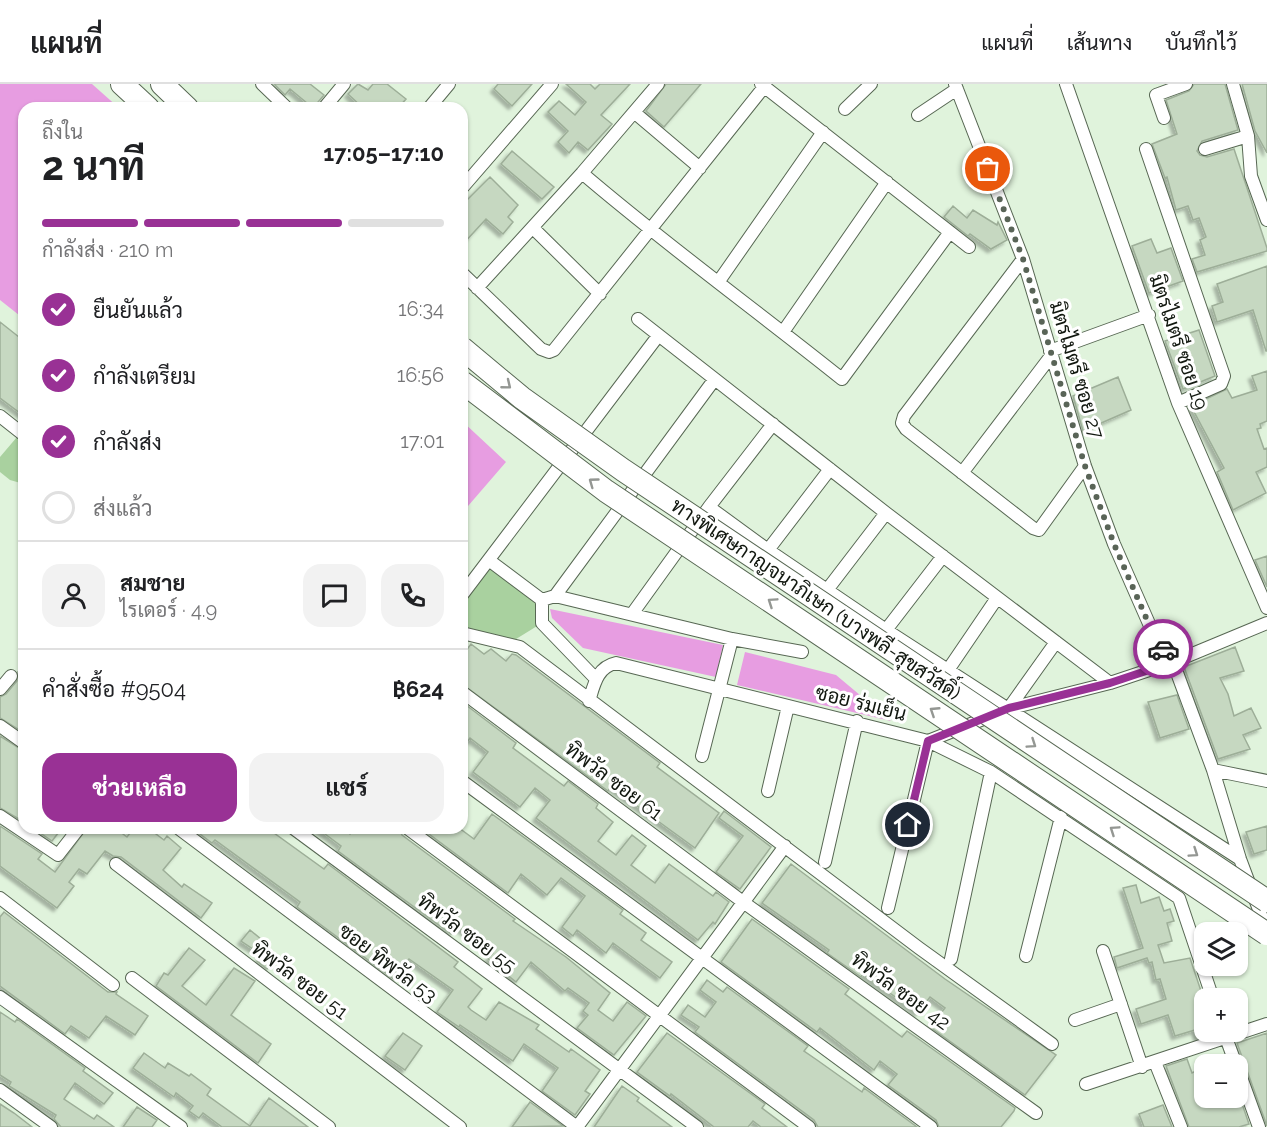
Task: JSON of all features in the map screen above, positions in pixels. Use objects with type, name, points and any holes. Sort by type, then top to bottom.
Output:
[{"type":"highway","points":[[122,84],[142,102]]},
{"type":"highway","points":[[162,84],[181,102]]},
{"type":"highway","name":"ทางพิเศษกาญจนาภิเษก (บางพลี-สุขสวัสดิ์)","points":[[468,353],[522,398],[623,470],[1267,901]]},
{"type":"highway","name":"ทางพิเศษกาญจนาภิเษก (บางพลี-สุขสวัสดิ์)","points":[[468,387],[606,491],[1267,933]]},
{"type":"street","points":[[262,84],[281,102]]},
{"type":"street","points":[[329,102],[344,84]]},
{"type":"street","points":[[434,102],[449,84]]},
{"type":"street","points":[[468,181],[552,84]]},
{"type":"street","points":[[477,288],[582,173],[658,84]]},
{"type":"street","points":[[845,109],[871,84]]},
{"type":"street","name":"มิตรไมตรี ซอย 19","points":[[1066,84],[1178,402],[1267,608]]},
{"type":"street","points":[[1164,118],[1154,89],[1186,84]]},
{"type":"street","points":[[1233,84],[1248,136],[1251,176],[1267,220]]},
{"type":"street","points":[[468,279],[541,349],[549,352],[554,350],[700,168],[762,85],[969,248]]},
{"type":"street","points":[[918,115],[956,87]]},
{"type":"street","name":"มิตรไมตรี ซอย 27","points":[[956,87],[1023,259],[1085,466],[1114,544],[1154,636],[1173,662],[1213,770],[1240,859],[1267,933]]},
{"type":"street","points":[[635,113],[700,168]]},
{"type":"street","points":[[719,281],[823,132]]},
{"type":"street","points":[[1205,149],[1248,136]]},
{"type":"street","points":[[1146,149],[1224,376],[1221,384],[1178,402]]},
{"type":"street","points":[[582,173],[650,231],[719,281],[842,379],[950,232]]},
{"type":"street","points":[[783,332],[887,183]]},
{"type":"street","points":[[533,228],[600,294]]},
{"type":"street","points":[[1023,259],[904,416],[902,423],[962,473],[1033,528],[1039,530],[1085,466]]},
{"type":"street","points":[[962,473],[1050,353],[1149,315]]},
{"type":"street","points":[[638,320],[886,513],[1110,683]]},
{"type":"street","points":[[468,588],[658,336]]},
{"type":"street","points":[[555,596],[714,380]]},
{"type":"street","points":[[0,416],[18,430]]},
{"type":"street","points":[[632,614],[709,507],[773,424]]},
{"type":"street","points":[[768,550],[830,469]]},
{"type":"street","points":[[709,507],[886,630],[1240,859],[1179,898],[1209,988]]},
{"type":"street","points":[[827,590],[886,513]]},
{"type":"street","points":[[886,630],[943,556]]},
{"type":"street","points":[[490,561],[542,600]]},
{"type":"street","points":[[542,600],[555,596],[732,639],[802,652]]},
{"type":"street","points":[[948,670],[998,598]]},
{"type":"street","points":[[542,600],[542,623],[596,679],[589,701]]},
{"type":"street","points":[[888,908],[928,741],[1009,708],[1110,683],[1173,662],[1267,622]]},
{"type":"street","points":[[468,634],[520,647],[589,701],[1052,1044]]},
{"type":"street","points":[[702,756],[732,639]]},
{"type":"street","points":[[1009,708],[1056,642]]},
{"type":"street","name":"ซอย ร่มเย็น","points":[[596,679],[603,669],[616,663],[857,721],[928,741],[991,772],[1179,898]]},
{"type":"street","points":[[0,689],[11,676]]},
{"type":"street","name":"ทิพวัล ซอย 61","points":[[468,696],[743,902]]},
{"type":"street","points":[[768,791],[788,705]]},
{"type":"street","points":[[825,862],[857,721]]},
{"type":"street","points":[[0,726],[18,739]]},
{"type":"street","points":[[1213,770],[1267,781]]},
{"type":"street","points":[[951,959],[991,772]]},
{"type":"street","points":[[468,785],[931,1127]]},
{"type":"street","points":[[0,816],[18,828]]},
{"type":"street","points":[[1026,956],[1061,817]]},
{"type":"street","points":[[27,834],[58,855],[74,834]]},
{"type":"street","name":"ซอย ทิพวัล 53","points":[[186,834],[577,1127]]},
{"type":"street","name":"ทิพวัล ซอย 55","points":[[301,834],[697,1127]]},
{"type":"street","points":[[415,834],[809,1127]]},
{"type":"street","points":[[577,1127],[785,846]]},
{"type":"street","name":"ทิพวัล ซอย 51","points":[[116,864],[460,1127]]},
{"type":"street","points":[[0,898],[113,985]]},
{"type":"street","name":"ทิพวัล ซอย 42","points":[[743,902],[1036,1113]]},
{"type":"street","points":[[1102,951],[1142,1067]]},
{"type":"street","points":[[132,978],[329,1127]]},
{"type":"street","points":[[0,996],[181,1127]]},
{"type":"street","points":[[1075,1020],[1121,1004]]},
{"type":"street","points":[[1248,1029],[1267,1024]]},
{"type":"street","points":[[1086,1084],[1142,1067],[1205,1042]]},
{"type":"street","points":[[1155,1062],[1181,1127]]},
{"type":"street","points":[[0,1090],[51,1127]]},
{"type":"street","points":[[1248,1097],[1259,1127]]},
{"type":"green space","points":[[18,438],[18,482],[10,480],[0,472],[0,457]]},
{"type":"green space","points":[[490,561],[542,600],[542,623],[508,644],[468,634],[468,588]]},
{"type":"shaded area","points":[[0,84],[92,84],[112,102],[18,102],[18,314],[0,300]]},
{"type":"shaded area","points":[[468,427],[506,462],[468,506]]},
{"type":"shaded area","points":[[550,609],[723,645],[716,677],[583,648],[552,618]]},
{"type":"shaded area","points":[[745,652],[836,675],[891,721],[737,685]]},
{"type":"building","points":[[274,84],[310,84],[324,95],[318,102],[306,102],[290,89],[285,95]]},
{"type":"building","points":[[358,84],[368,90],[373,84],[387,84],[406,99],[403,102],[357,102],[348,94]]},
{"type":"building","points":[[498,84],[532,84],[512,106],[494,89]]},
{"type":"building","points":[[566,84],[590,84],[595,89],[600,84],[630,84],[601,115],[612,124],[588,150],[578,142],[569,153],[558,142],[568,131],[548,112],[559,101],[575,115],[586,102]]},
{"type":"building","points":[[666,84],[701,84],[664,127],[646,111]]},
{"type":"building","points":[[1194,84],[1225,84],[1238,130],[1202,141],[1197,151],[1200,155],[1207,157],[1234,149],[1267,248],[1267,251],[1197,272],[1192,259],[1205,255],[1200,240],[1206,237],[1199,218],[1193,220],[1188,206],[1176,210],[1167,177],[1165,178],[1152,144],[1177,134],[1166,100],[1189,91]]},
{"type":"building","points":[[1242,84],[1267,84],[1267,153],[1255,131]]},
{"type":"building","points":[[512,151],[554,187],[542,199],[501,164]]},
{"type":"building","points":[[490,177],[518,205],[508,217],[513,222],[503,234],[486,219],[468,238],[468,199]]},
{"type":"building","points":[[953,206],[967,218],[973,210],[997,225],[998,222],[1007,240],[991,249],[970,234],[968,236],[944,217]]},
{"type":"building","points":[[1151,239],[1157,253],[1171,248],[1183,281],[1149,293],[1132,246]]},
{"type":"building","points":[[1267,266],[1266,351],[1253,310],[1217,322],[1212,306],[1223,302],[1217,284]]},
{"type":"building","points":[[0,322],[18,336],[18,412],[0,398]]},
{"type":"building","points":[[1199,330],[1215,376],[1183,389],[1165,341]]},
{"type":"building","points":[[1267,371],[1267,421],[1260,424],[1261,428],[1257,429],[1264,449],[1267,448],[1267,467],[1256,472],[1266,493],[1233,510],[1217,472],[1224,468],[1191,406],[1227,389],[1232,398],[1257,390],[1252,376]]},
{"type":"building","points":[[1118,377],[1131,410],[1083,431],[1073,396]]},
{"type":"building","points":[[1267,556],[1267,587],[1255,560]]},
{"type":"building","points":[[471,644],[484,654],[491,649],[506,661],[512,654],[516,655],[660,763],[657,767],[719,813],[695,848],[611,787],[608,791],[468,688],[468,648]]},
{"type":"building","points":[[1235,647],[1244,671],[1220,678],[1228,694],[1234,716],[1251,708],[1261,728],[1243,735],[1250,749],[1218,759],[1184,667]]},
{"type":"building","points":[[18,672],[18,729],[0,718],[0,697],[6,694],[17,681]]},
{"type":"building","points":[[1177,695],[1189,729],[1160,738],[1148,702]]},
{"type":"building","points":[[468,707],[516,743],[513,748],[564,786],[568,781],[598,804],[596,808],[613,822],[598,841],[616,855],[632,835],[646,846],[631,865],[655,883],[669,864],[713,896],[716,892],[729,902],[715,924],[713,922],[698,940],[536,818],[550,800],[535,788],[520,807],[473,772],[488,752],[470,738],[468,741]]},
{"type":"building","points":[[0,736],[18,747],[18,818],[0,808]]},
{"type":"building","points":[[724,811],[771,847],[740,889],[716,872],[743,836],[719,818]]},
{"type":"building","points":[[492,814],[623,910],[620,914],[646,933],[641,940],[672,962],[660,978],[613,943],[606,953],[577,930],[573,936],[562,927],[585,896],[561,878],[547,895],[521,874],[508,893],[429,834],[467,834],[474,839]]},
{"type":"building","points":[[0,826],[42,854],[38,859],[55,872],[83,834],[123,834],[127,837],[129,834],[156,834],[164,840],[167,836],[181,848],[163,870],[182,887],[184,884],[212,903],[201,918],[121,857],[113,856],[105,851],[87,874],[79,869],[69,882],[74,886],[57,908],[0,866]]},
{"type":"building","points":[[1267,826],[1267,850],[1254,854],[1246,832]]},
{"type":"building","points":[[42,834],[57,834],[52,841]]},
{"type":"building","points":[[200,834],[275,834],[324,869],[328,864],[458,962],[454,967],[482,989],[468,1007],[471,1010],[486,1020],[499,1002],[539,1025],[536,1029],[569,1052],[571,1049],[600,1070],[585,1091],[590,1094],[575,1115],[542,1091],[558,1068],[524,1044],[513,1061],[460,1025],[459,1027],[437,1012],[453,990],[409,959],[395,980],[297,907],[300,902],[215,840],[212,843]]},
{"type":"building","points":[[325,834],[402,834],[515,919],[513,921],[566,957],[610,993],[598,1010],[613,1021],[627,1002],[646,1016],[614,1055],[577,1028],[588,1015],[583,1011],[589,1003],[568,988],[565,991],[531,962],[516,982],[488,959],[493,953],[457,926],[451,934],[338,851],[341,846]]},
{"type":"building","points":[[791,864],[945,979],[1056,1055],[1025,1095],[930,1027],[945,1008],[930,997],[918,1013],[863,974],[861,977],[827,953],[829,950],[762,903]]},
{"type":"building","points":[[1136,885],[1141,903],[1159,897],[1164,911],[1170,909],[1174,921],[1167,923],[1172,941],[1158,945],[1164,963],[1190,958],[1194,976],[1200,988],[1194,988],[1194,1030],[1175,1036],[1168,1015],[1141,1024],[1136,1009],[1166,999],[1160,979],[1156,980],[1152,962],[1149,963],[1147,958],[1117,968],[1114,957],[1143,948],[1123,888]]},
{"type":"building","points":[[4,912],[108,992],[117,992],[116,994],[148,1016],[135,1035],[106,1016],[89,1038],[71,1026],[65,1034],[0,986],[0,917]]},
{"type":"building","points":[[752,919],[849,989],[845,994],[902,1037],[907,1031],[1015,1108],[1014,1111],[1001,1127],[939,1127],[936,1120],[888,1085],[897,1074],[880,1061],[874,1070],[820,1028],[817,1032],[721,962]]},
{"type":"building","points":[[250,930],[267,944],[259,953],[241,941]]},
{"type":"building","points":[[189,948],[205,960],[182,986],[206,1005],[234,968],[255,981],[231,1015],[271,1044],[258,1063],[156,986],[164,973],[168,975]]},
{"type":"building","points":[[266,949],[277,957],[267,969],[257,961]]},
{"type":"building","points":[[707,980],[723,992],[727,987],[808,1046],[804,1051],[862,1092],[864,1088],[917,1127],[818,1127],[814,1120],[695,1032],[699,1027],[681,1015],[688,1005],[705,1017],[716,1002],[700,990]]},
{"type":"building","points":[[0,1012],[15,1022],[17,1019],[85,1068],[83,1071],[113,1093],[104,1104],[75,1083],[64,1099],[94,1119],[97,1115],[114,1127],[61,1127],[54,1119],[56,1115],[9,1086],[11,1082],[0,1075]]},
{"type":"building","points":[[403,1033],[422,1046],[405,1070],[385,1056]]},
{"type":"building","points":[[667,1033],[765,1104],[762,1108],[787,1127],[761,1127],[753,1121],[748,1127],[714,1127],[671,1094],[670,1096],[637,1072]]},
{"type":"building","points":[[1267,1033],[1267,1126],[1248,1073],[1248,1054],[1241,1054],[1237,1043],[1248,1042],[1248,1039]]},
{"type":"building","points":[[144,1053],[165,1068],[168,1063],[189,1076],[191,1074],[211,1089],[207,1095],[250,1126],[269,1098],[308,1127],[222,1127],[203,1113],[199,1118],[189,1111],[193,1106],[176,1093],[174,1097],[133,1068]]},
{"type":"building","points":[[1187,1059],[1192,1073],[1194,1072],[1194,1108],[1244,1108],[1249,1124],[1239,1127],[1189,1127],[1166,1066]]},
{"type":"building","points":[[622,1086],[639,1098],[637,1101],[672,1127],[594,1127]]},
{"type":"building","points":[[530,1102],[563,1126],[512,1127]]},
{"type":"building","points":[[0,1104],[14,1113],[32,1127],[0,1127]]},
{"type":"building","points":[[1163,1105],[1172,1127],[1144,1127],[1139,1114]]},
{"type":"building","points":[[137,1107],[157,1120],[152,1127],[123,1127]]},
{"type":"way so far","points":[[988,169],[1023,259],[1085,466],[1114,544],[1154,636],[1163,649]]},
{"type":"route","points":[[908,825],[928,741],[1009,708],[1110,683],[1173,662],[1163,649]]}]
